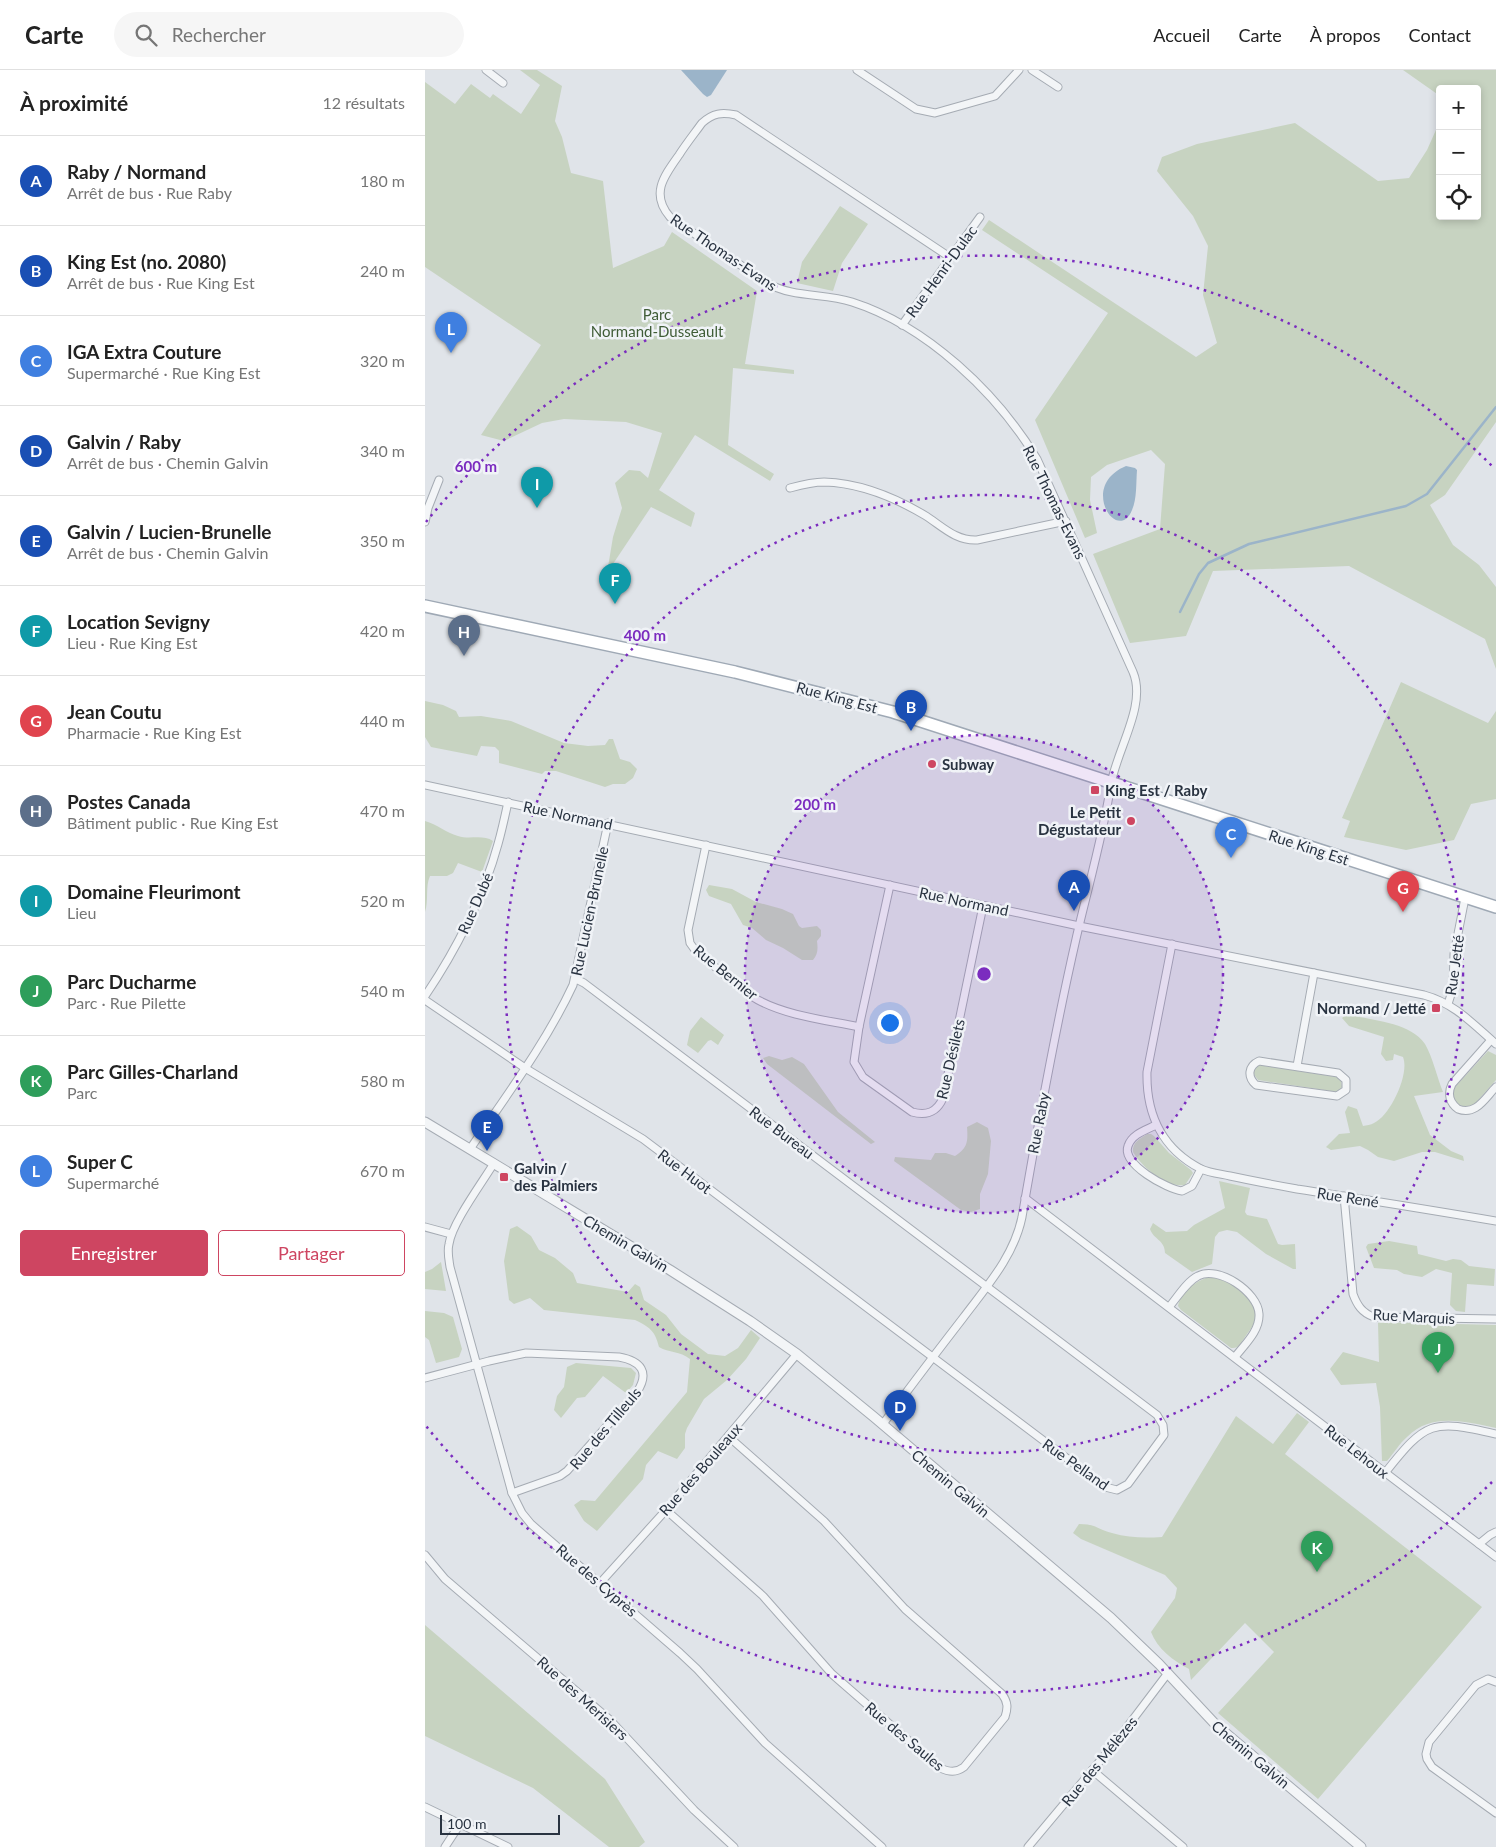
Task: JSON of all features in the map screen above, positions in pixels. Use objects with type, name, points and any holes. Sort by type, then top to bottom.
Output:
[{"type":"main road","name":"Rue King Est","points":[[425,606],[735,672],[907,716],[1111,784],[1496,907]]},
{"type":"street","points":[[486,70],[503,83]]},
{"type":"street","points":[[857,70],[916,109],[935,113],[995,96],[1019,70]]},
{"type":"street","points":[[1033,70],[1058,86]]},
{"type":"street","name":"Rue Thomas-Evans","points":[[951,258],[736,115],[725,113],[708,117],[666,173],[659,191],[663,209],[667,213],[778,290],[851,302],[891,318],[940,350],[964,370],[1006,414],[1022,434],[1037,459],[1065,520],[1138,687],[1137,703],[1111,784]]},
{"type":"street","name":"Rue Henri-Dulac","points":[[901,325],[980,217]]},
{"type":"street","points":[[425,522],[428,508],[439,480]]},
{"type":"street","points":[[790,488],[823,482],[870,490],[909,506],[951,533],[967,540],[977,540],[1065,520]]},
{"type":"street","name":"Rue Raby","points":[[883,1424],[987,1286],[1011,1251],[1019,1228],[1047,1076],[1079,926],[1109,801],[1111,784]]},
{"type":"street","name":"Rue Normand","points":[[425,785],[890,884],[983,906],[1424,995],[1448,1004],[1461,1012],[1494,1042],[1452,1084],[1449,1096],[1452,1103],[1458,1109],[1471,1111],[1477,1108],[1496,1087]]},
{"type":"street","name":"Rue Dubé","points":[[425,996],[449,959],[475,903],[498,844],[508,802]]},
{"type":"street","name":"Rue Lucien-Brunelle","points":[[470,1148],[525,1068],[563,1006],[576,979],[608,823]]},
{"type":"street","name":"Rue Bernier","points":[[706,845],[688,930],[690,943],[695,950],[748,993],[766,1004],[790,1012],[859,1027]]},
{"type":"street","name":"Rue Désilets","points":[[890,884],[859,1027],[854,1062],[863,1077],[912,1112],[924,1114],[936,1110],[940,1105],[946,1088],[983,906]]},
{"type":"street","name":"Rue Jetté","points":[[1448,1004],[1453,988],[1454,954],[1465,898]]},
{"type":"street","name":"Rue René","points":[[1171,944],[1147,1072],[1148,1099],[1156,1126],[1175,1150],[1201,1170],[1267,1184],[1496,1221]]},
{"type":"street","points":[[1297,1066],[1313,973]]},
{"type":"street","name":"Rue Bureau","points":[[576,979],[592,989],[987,1286]]},
{"type":"street","name":"Rue Huot","points":[[425,1000],[525,1068],[643,1139],[933,1358]]},
{"type":"street","points":[[1259,1061],[1297,1066],[1341,1075],[1347,1083],[1346,1090],[1337,1096],[1257,1084],[1253,1082],[1250,1075],[1251,1067],[1259,1061]]},
{"type":"street","name":"Chemin Galvin","points":[[425,1122],[726,1306],[797,1354],[883,1424],[1111,1618],[1168,1673],[1216,1725],[1361,1847]]},
{"type":"street","points":[[1156,1126],[1137,1135],[1128,1146],[1128,1158],[1166,1186],[1182,1191],[1192,1186],[1201,1170]]},
{"type":"street","points":[[425,1227],[451,1234],[494,1163]]},
{"type":"street","name":"Rue Marquis","points":[[1344,1196],[1353,1294],[1357,1305],[1366,1314],[1374,1316],[1496,1319]]},
{"type":"street","name":"Rue Lehoux","points":[[1025,1198],[1496,1557]]},
{"type":"street","name":"Rue des Cyprès","points":[[451,1234],[448,1255],[449,1267],[512,1493],[522,1513],[531,1524],[601,1582],[697,1669],[780,1757],[883,1847]]},
{"type":"street","points":[[1169,1308],[1191,1281],[1198,1276],[1215,1274],[1233,1282],[1253,1298],[1258,1306],[1259,1314],[1254,1332],[1235,1357]]},
{"type":"street","name":"Rue Pelland","points":[[933,1358],[1105,1487],[1117,1490],[1128,1484],[1164,1435],[1161,1419],[987,1286]]},
{"type":"street","name":"Rue des Tilleuls","points":[[425,1378],[514,1355],[548,1353],[628,1358],[639,1366],[644,1378],[637,1392],[567,1471],[560,1476],[512,1493]]},
{"type":"street","name":"Rue des Bouleaux","points":[[601,1582],[729,1437],[797,1354]]},
{"type":"street","points":[[1385,1473],[1414,1438],[1430,1428],[1452,1425],[1496,1434]]},
{"type":"street","name":"Rue des Saules","points":[[665,1510],[763,1596],[833,1674],[933,1762],[948,1772],[958,1771],[964,1767],[1005,1717],[1008,1708],[1002,1694],[905,1609],[824,1521],[729,1437]]},
{"type":"street","points":[[1479,1544],[1496,1532]]},
{"type":"street","name":"Rue des Merisiers","points":[[425,1555],[445,1579],[611,1720],[694,1810],[735,1847]]},
{"type":"street","name":"Rue des Mélèzes","points":[[1028,1847],[1115,1743],[1168,1673]]},
{"type":"street","points":[[1496,1682],[1488,1679],[1476,1685],[1429,1742],[1426,1754],[1432,1767],[1496,1814]]},
{"type":"street","points":[[1092,1770],[1183,1847]]},
{"type":"street","points":[[425,1807],[508,1847]]},
{"type":"street","points":[[445,1847],[460,1824]]},
{"type":"green space","name":"Parc Normand-Dusseault","points":[[520,70],[537,70],[562,86],[555,121],[562,137],[571,173],[603,181],[613,268],[664,246],[672,232],[757,291],[745,364],[794,370],[794,374],[733,368],[728,445],[774,474],[770,481],[695,435],[659,490],[695,513],[691,527],[651,507],[607,573],[613,537],[622,508],[615,483],[629,470],[640,471],[648,478],[662,433],[626,422],[564,419],[542,423],[504,441],[481,435],[541,345],[425,267],[425,82],[455,104],[471,84],[490,98],[493,94],[521,114],[540,85]]},
{"type":"green space","points":[[1403,70],[1496,70],[1496,422],[1445,495],[1430,505],[1453,545],[1479,565],[1496,587],[1496,669],[1485,639],[1349,566],[1213,571],[1186,636],[1130,643],[1093,554],[1160,529],[1165,464],[1151,450],[1107,465],[1091,477],[1090,500],[1097,533],[1085,538],[1035,420],[1108,313],[982,230],[989,220],[1196,357],[1217,343],[1203,295],[1208,246],[1193,216],[1157,171],[1162,157],[1197,144],[1295,123],[1378,181],[1409,178],[1427,150],[1436,130],[1436,220],[1481,220],[1481,85],[1436,85],[1436,93]]},
{"type":"green space","points":[[840,206],[868,224],[842,263],[833,291],[797,283],[802,262]]},
{"type":"green space","points":[[1401,682],[1488,723],[1496,711],[1496,799],[1471,804],[1454,840],[1406,850],[1344,837],[1350,821],[1342,818]]},
{"type":"green space","points":[[425,701],[443,705],[456,711],[459,717],[481,716],[511,721],[564,743],[588,746],[605,745],[609,739],[613,739],[620,759],[630,762],[637,769],[633,778],[625,784],[613,784],[605,787],[556,771],[545,771],[542,774],[499,763],[499,751],[495,747],[481,746],[477,756],[431,747],[425,737]]},
{"type":"green space","points":[[425,821],[458,836],[485,838],[493,841],[482,872],[458,863],[453,873],[447,876],[430,876],[425,912]]},
{"type":"green space","points":[[709,885],[732,889],[756,902],[793,914],[802,928],[817,926],[821,930],[821,936],[817,941],[815,958],[813,960],[802,960],[766,940],[752,928],[743,925],[731,904],[709,896],[706,890]]},
{"type":"green space","points":[[1347,1014],[1400,1026],[1418,1036],[1425,1044],[1433,1061],[1443,1092],[1414,1096],[1430,1135],[1451,1151],[1463,1156],[1464,1161],[1435,1152],[1422,1152],[1394,1161],[1378,1157],[1360,1146],[1331,1150],[1326,1147],[1339,1134],[1350,1133],[1345,1112],[1348,1106],[1357,1109],[1363,1126],[1373,1124],[1380,1119],[1392,1104],[1404,1074],[1403,1057],[1394,1054],[1393,1060],[1386,1061],[1381,1054],[1384,1037],[1349,1026],[1342,1018]]},
{"type":"green space","points":[[701,1017],[724,1035],[718,1045],[711,1040],[708,1041],[698,1053],[687,1045],[690,1031]]},
{"type":"green space","points":[[1488,1051],[1496,1055],[1496,1080],[1472,1107],[1468,1108],[1459,1105],[1453,1098],[1455,1087]]},
{"type":"green space","points":[[769,1056],[782,1060],[792,1057],[804,1064],[838,1112],[875,1142],[871,1144],[767,1064],[763,1058]]},
{"type":"green space","points":[[1258,1065],[1337,1077],[1341,1080],[1342,1087],[1337,1092],[1258,1080],[1253,1073]]},
{"type":"green space","points":[[977,1122],[988,1128],[991,1141],[988,1174],[980,1194],[980,1209],[971,1212],[961,1210],[894,1161],[895,1157],[931,1160],[935,1153],[946,1153],[955,1156],[965,1147],[967,1127]]},
{"type":"green space","points":[[1147,1134],[1154,1136],[1169,1153],[1191,1170],[1193,1173],[1185,1185],[1178,1185],[1163,1180],[1148,1170],[1137,1158],[1133,1152],[1134,1146],[1137,1141]]},
{"type":"green space","points":[[1219,1181],[1250,1188],[1245,1212],[1247,1215],[1267,1219],[1278,1244],[1295,1244],[1296,1269],[1266,1254],[1237,1232],[1227,1230],[1219,1232],[1215,1237],[1212,1264],[1192,1272],[1165,1253],[1163,1245],[1150,1229],[1153,1223],[1166,1232],[1187,1231],[1194,1225],[1225,1208]]},
{"type":"green space","points":[[517,1226],[531,1236],[539,1250],[555,1258],[573,1273],[577,1283],[628,1292],[635,1284],[640,1287],[644,1300],[666,1315],[681,1334],[708,1354],[725,1356],[738,1348],[751,1330],[760,1338],[746,1359],[727,1380],[704,1399],[687,1428],[685,1448],[677,1459],[658,1451],[646,1465],[643,1479],[597,1531],[584,1521],[574,1505],[581,1500],[595,1501],[687,1392],[690,1359],[659,1347],[656,1337],[651,1330],[635,1320],[544,1310],[530,1298],[514,1304],[509,1300],[504,1261],[510,1229]]},
{"type":"green space","points":[[1389,1241],[1417,1246],[1418,1254],[1446,1261],[1453,1259],[1461,1260],[1469,1266],[1495,1269],[1494,1286],[1467,1284],[1465,1312],[1456,1311],[1450,1305],[1452,1273],[1436,1269],[1422,1277],[1404,1274],[1397,1270],[1374,1268],[1366,1247],[1368,1244]]},
{"type":"green space","points":[[441,1262],[446,1291],[425,1289],[425,1272]]},
{"type":"green space","points":[[1209,1277],[1232,1285],[1252,1302],[1256,1317],[1253,1325],[1236,1348],[1231,1348],[1178,1306],[1182,1296],[1190,1287]]},
{"type":"green space","points":[[425,1311],[444,1313],[453,1317],[462,1349],[459,1357],[436,1363],[429,1340],[425,1337]]},
{"type":"green space","points":[[1378,1323],[1496,1325],[1496,1428],[1450,1421],[1427,1424],[1407,1437],[1387,1461],[1382,1461],[1380,1407],[1376,1383],[1341,1385],[1330,1369],[1343,1352],[1379,1362]]},
{"type":"green space","points":[[576,1363],[631,1368],[636,1373],[633,1385],[626,1393],[603,1376],[585,1397],[577,1398],[561,1418],[554,1410],[557,1396],[564,1387],[567,1367]]},
{"type":"green space","points":[[1297,1413],[1309,1422],[1285,1454],[1482,1607],[1318,1799],[1218,1713],[1274,1652],[1245,1623],[1191,1680],[1189,1669],[1166,1654],[1151,1632],[1175,1598],[1177,1588],[1165,1575],[1081,1539],[1073,1533],[1079,1524],[1085,1524],[1125,1536],[1162,1537],[1236,1416],[1273,1444]]},
{"type":"green space","points":[[425,1625],[605,1779],[645,1842],[639,1847],[609,1847],[533,1788],[425,1736]]},
{"type":"water","points":[[681,70],[727,70],[711,95],[707,97]]},
{"type":"water","points":[[1126,466],[1137,470],[1136,496],[1134,506],[1126,519],[1118,521],[1111,517],[1106,509],[1103,498],[1105,486],[1112,475]]},
{"type":"waterway","points":[[1180,612],[1199,574],[1208,563],[1249,544],[1406,506],[1427,494],[1496,407]]},
{"type":"place","name":"Super C","points":[[451,353]]},
{"type":"place","name":"Domaine Fleurimont","points":[[537,508]]},
{"type":"place","name":"Location Sevigny","points":[[615,604]]},
{"type":"place","name":"Postes Canada","points":[[464,656]]},
{"type":"place","name":"King Est (no. 2080)","points":[[911,731]]},
{"type":"place","name":"Subway","points":[[932,764]]},
{"type":"place","name":"King Est / Raby","points":[[1095,790]]},
{"type":"place","name":"Le Petit Dégustateur","points":[[1131,821]]},
{"type":"place","name":"IGA Extra Couture","points":[[1231,858]]},
{"type":"place","name":"Raby / Normand","points":[[1074,911]]},
{"type":"place","name":"Jean Coutu","points":[[1403,912]]},
{"type":"place","name":"Normand / Jetté","points":[[1436,1008]]},
{"type":"place","name":"Galvin / Lucien-Brunelle","points":[[487,1151]]},
{"type":"place","name":"Galvin / des Palmiers","points":[[504,1177]]},
{"type":"place","name":"Parc Ducharme","points":[[1438,1373]]},
{"type":"place","name":"Galvin / Raby","points":[[900,1431]]},
{"type":"place","name":"Parc Gilles-Charland","points":[[1317,1572]]}]
